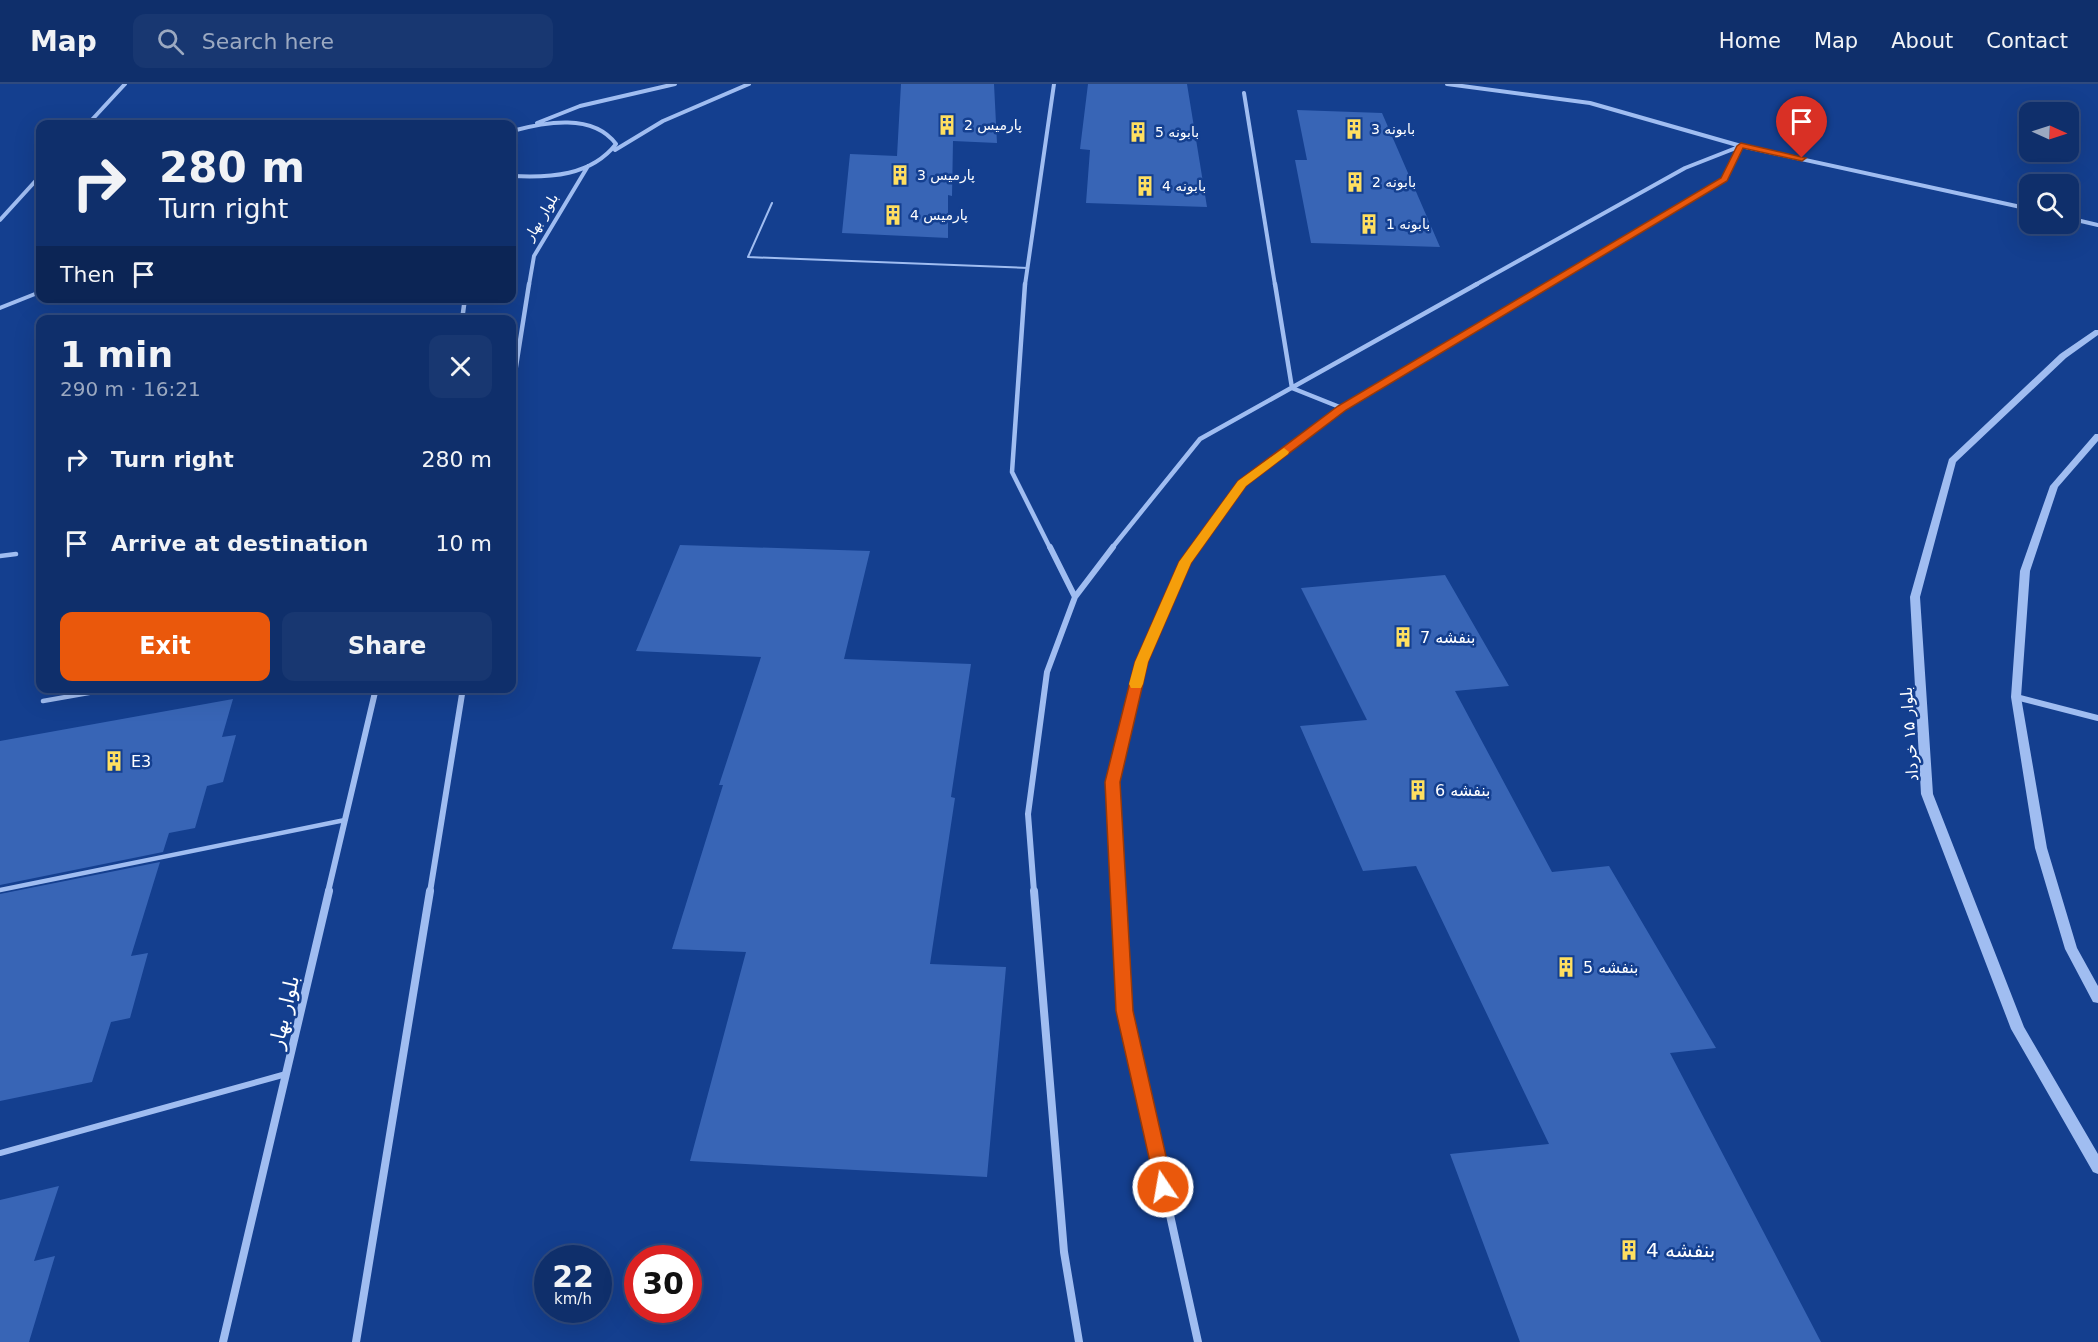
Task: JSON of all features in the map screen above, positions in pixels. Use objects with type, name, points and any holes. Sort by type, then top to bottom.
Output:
[{"type":"street","points":[[92,120],[125,84]]},
{"type":"street","points":[[524,128],[580,106],[675,84]]},
{"type":"street","points":[[516,176],[546,176],[588,166],[664,118],[748,84]]},
{"type":"street","points":[[1054,84],[1023,300],[1012,472],[1075,597]]},
{"type":"street","points":[[1448,84],[1590,104],[1741,146],[2019,207]]},
{"type":"street","points":[[1244,93],[1292,388]]},
{"type":"street","points":[[516,130],[563,123],[602,129],[612,135],[616,144],[611,153]]},
{"type":"street","points":[[1079,1342],[1064,1252],[1028,814],[1047,672],[1075,597],[1123,533],[1200,440],[1685,168],[1741,146]]},
{"type":"street","points":[[1198,1342],[1125,1011],[1113,782],[1141,662],[1185,562],[1242,483],[1342,408],[1724,179],[1741,146]]},
{"type":"street","name":"بلوار بهار","points":[[516,367],[534,256],[588,166]]},
{"type":"street","points":[[0,220],[36,180]]},
{"type":"street","points":[[2079,221],[2098,225]]},
{"type":"street","name":"بلوار ۱۵ خرداد","points":[[2098,332],[2063,356],[1952,461],[1915,597],[1928,794],[2018,1029],[2098,1167]]},
{"type":"street","points":[[1292,388],[1342,408]]},
{"type":"street","points":[[2098,436],[2054,486],[2025,571],[2016,697],[2041,848],[2070,949],[2098,998]]},
{"type":"street","name":"بلوار بهار","points":[[223,1342],[375,693]]},
{"type":"street","points":[[356,1342],[462,693]]},
{"type":"street","points":[[2016,697],[2098,718]]},
{"type":"lane","points":[[772,203],[748,257],[1028,268]]},
{"type":"lane","points":[[0,308],[36,294]]},
{"type":"lane","points":[[0,556],[16,554]]},
{"type":"lane","points":[[43,701],[89,693]]},
{"type":"lane","points":[[0,890],[345,820]]},
{"type":"lane","points":[[0,1153],[286,1074]]},
{"type":"building","points":[[901,84],[994,84],[997,143],[953,141],[952,196],[948,195],[948,238],[842,233],[850,154],[897,156]]},
{"type":"building","points":[[1088,84],[1187,84],[1207,207],[1086,203],[1090,150],[1080,149]]},
{"type":"building","points":[[1297,110],[1382,113],[1440,247],[1311,243],[1295,160],[1307,160]]},
{"type":"building","points":[[680,545],[870,551],[844,659],[971,664],[951,797],[955,798],[930,964],[1006,967],[987,1177],[690,1161],[746,952],[672,949],[723,785],[719,785],[761,657],[636,651]]},
{"type":"building","points":[[1445,575],[1509,686],[1455,691],[1552,872],[1609,866],[1716,1048],[1670,1053],[1821,1342],[1520,1342],[1450,1154],[1549,1144],[1416,866],[1363,871],[1300,726],[1367,720],[1301,588]]},
{"type":"building","name":"E3","points":[[233,699],[222,737],[236,735],[223,782],[207,786],[195,828],[169,833],[163,852],[0,885],[0,741]]},
{"type":"building","points":[[160,862],[131,956],[148,953],[130,1018],[111,1022],[92,1082],[0,1101],[0,894]]},
{"type":"building","points":[[59,1186],[34,1261],[55,1256],[29,1342],[0,1342],[0,1200]]},
{"type":"slow traffic","points":[[1136,684],[1141,662],[1185,562],[1242,483],[1284,452]]},
{"type":"place","name":"پارمیس 2","points":[[947,125]]},
{"type":"place","name":"بابونه 3","points":[[1354,129]]},
{"type":"place","name":"بابونه 5","points":[[1138,132]]},
{"type":"place","name":"پارمیس 3","points":[[900,175]]},
{"type":"place","name":"بابونه 2","points":[[1355,182]]},
{"type":"place","name":"بابونه 4","points":[[1145,186]]},
{"type":"place","name":"پارمیس 4","points":[[893,215]]},
{"type":"place","name":"بابونه 1","points":[[1369,224]]},
{"type":"place","name":"بنفشه 7","points":[[1403,637]]},
{"type":"place","name":"E3","points":[[114,761]]},
{"type":"place","name":"بنفشه 6","points":[[1418,790]]},
{"type":"place","name":"بنفشه 5","points":[[1566,967]]},
{"type":"place","name":"بنفشه 4","points":[[1629,1250]]},
{"type":"route","points":[[1163,1187],[1125,1011],[1113,782],[1141,662],[1185,562],[1242,483],[1342,408],[1724,179],[1741,146],[1802,158]]}]
